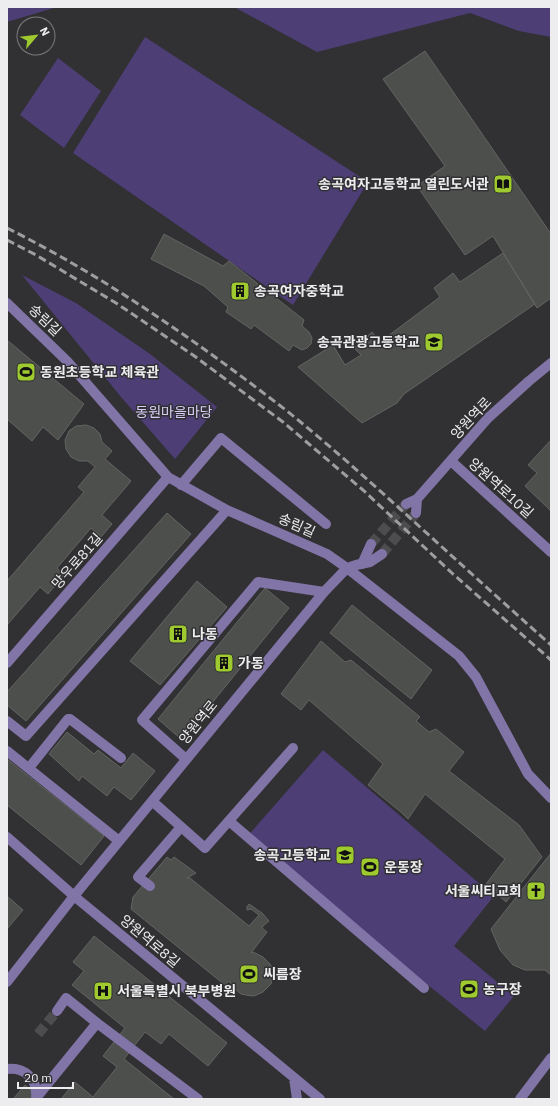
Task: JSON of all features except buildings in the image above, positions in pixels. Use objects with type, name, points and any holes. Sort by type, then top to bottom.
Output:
[{"type":"street","name":"송림길","points":[[7,303],[67,360],[168,477],[227,510],[334,558],[459,656],[480,684],[528,774],[551,798]]},
{"type":"street","name":"양원역로","points":[[418,498],[488,418],[551,363]]},
{"type":"street","points":[[181,484],[221,438],[326,524]]},
{"type":"street","name":"양원역로10길","points":[[451,461],[551,552]]},
{"type":"street","name":"망우로81길","points":[[7,663],[168,477]]},
{"type":"street","points":[[406,504],[418,498]]},
{"type":"street","points":[[416,513],[418,498]]},
{"type":"street","points":[[7,721],[26,736],[227,510]]},
{"type":"street","points":[[362,564],[371,544]]},
{"type":"street","points":[[347,568],[372,561],[382,554]]},
{"type":"street","name":"양원역로","points":[[7,982],[74,896],[186,759],[324,592],[347,568]]},
{"type":"street","points":[[186,759],[142,720],[258,582],[324,592]]},
{"type":"street","points":[[29,768],[68,719],[121,758]]},
{"type":"street","points":[[152,801],[205,848],[293,748]]},
{"type":"street","points":[[7,751],[119,841]]},
{"type":"street","points":[[229,821],[424,988]]},
{"type":"street","points":[[150,886],[138,877],[181,827]]},
{"type":"street","points":[[7,838],[74,896]]},
{"type":"street","name":"양원역로8길","points":[[74,896],[320,1099]]},
{"type":"street","points":[[57,1010],[66,998],[96,1023],[198,1099]]},
{"type":"street","points":[[36,1099],[96,1023]]},
{"type":"street","points":[[520,1099],[551,1058]]},
{"type":"street","points":[[7,1069],[16,1068],[30,1076],[37,1090],[36,1099]]},
{"type":"street","points":[[294,1078],[297,1099]]},
{"type":"green space","points":[[7,7],[57,7],[27,16],[16,16],[16,19],[7,22]]},
{"type":"green space","points":[[234,7],[551,7],[551,37],[519,31],[470,13],[317,52]]},
{"type":"green space","points":[[145,37],[368,182],[293,305],[73,153]]},
{"type":"green space","points":[[58,58],[101,91],[64,148],[20,115]]},
{"type":"green space","name":"동원마을마당","points":[[22,275],[76,303],[150,354],[217,407],[175,459],[121,397]]},
{"type":"green space","name":"운동장","points":[[323,750],[494,896],[454,946],[514,996],[485,1031],[246,838]]},
{"type":"tunnel","points":[[371,544],[406,504]]},
{"type":"tunnel","points":[[382,554],[416,513]]},
{"type":"tunnel","points":[[38,1034],[57,1011]]},
{"type":"railway","points":[[7,228],[81,268],[152,313],[186,336],[287,411],[355,468],[551,645]]},
{"type":"railway","points":[[7,240],[36,255],[116,303],[193,355],[283,422],[363,490],[453,574],[551,660]]},
{"type":"place","name":"송곡여자고등학교 열린도서관","points":[[503,184]]},
{"type":"place","name":"송곡여자중학교","points":[[240,291]]},
{"type":"place","name":"송곡관광고등학교","points":[[434,342]]},
{"type":"place","name":"동원초등학교 체육관","points":[[26,372]]},
{"type":"place","name":"나동","points":[[178,634]]},
{"type":"place","name":"가동","points":[[224,663]]},
{"type":"place","name":"송곡고등학교","points":[[345,855]]},
{"type":"place","name":"운동장","points":[[370,867]]},
{"type":"place","name":"서울씨티교회","points":[[536,891]]},
{"type":"place","name":"씨름장","points":[[249,974]]},
{"type":"place","name":"농구장","points":[[469,989]]},
{"type":"place","name":"서울특별시 북부병원","points":[[103,991]]}]
